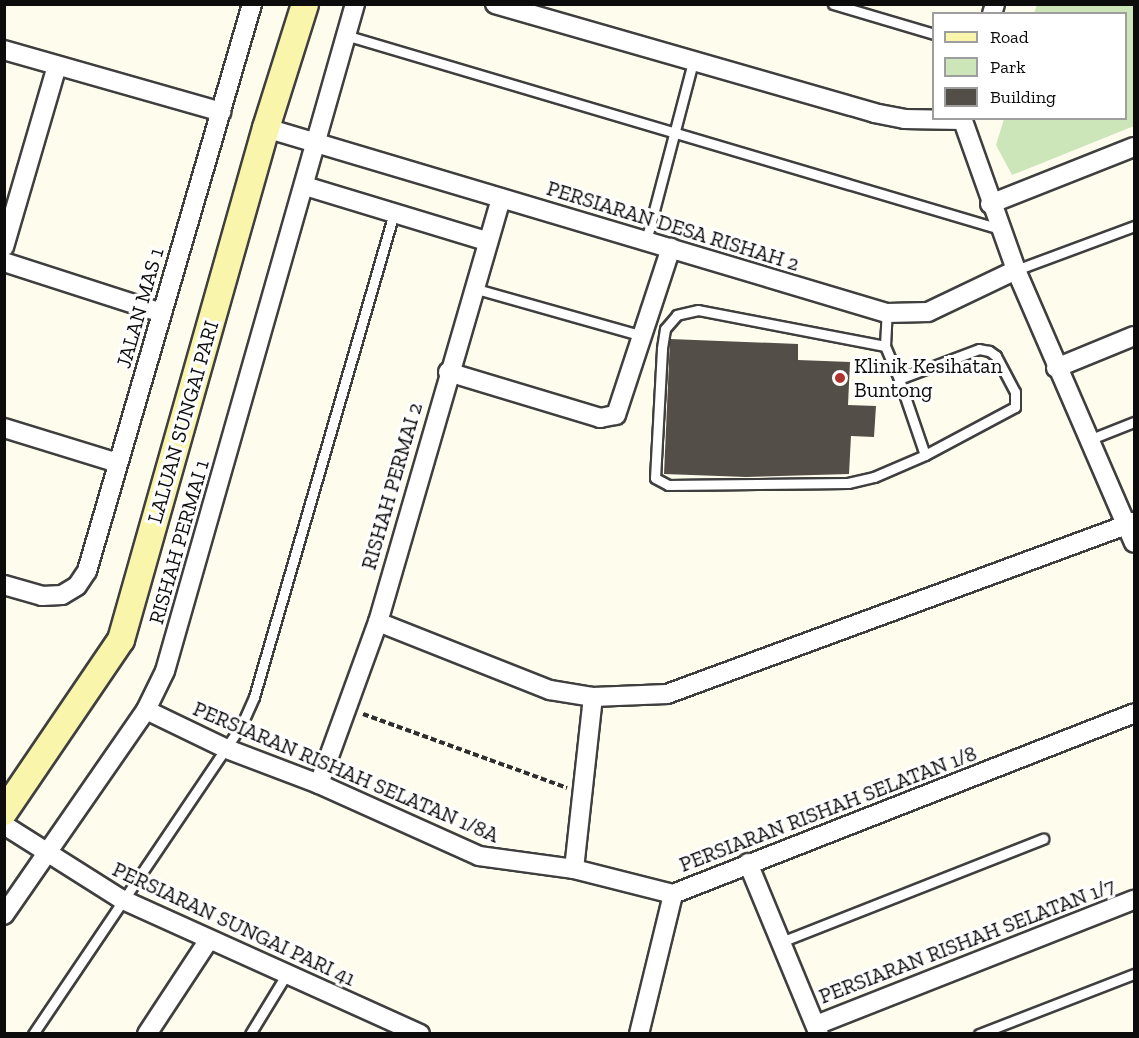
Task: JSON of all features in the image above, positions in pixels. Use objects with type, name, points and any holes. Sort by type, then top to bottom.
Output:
[{"type":"main road","name":"LALUAN SUNGAI PARI","points":[[4,812],[121,640],[266,128],[304,4]]},
{"type":"street","name":"JALAN MAS 1","points":[[4,585],[42,596],[62,595],[77,586],[87,571],[252,4]]},
{"type":"street","name":"RISHAH PERMAI 1","points":[[4,915],[45,852],[146,710],[165,671],[305,186],[313,142],[355,4]]},
{"type":"street","points":[[495,4],[541,11],[693,62],[874,113],[904,119],[932,119]]},
{"type":"street","points":[[4,50],[220,112]]},
{"type":"street","points":[[4,247],[57,66]]},
{"type":"street","points":[[962,120],[990,204],[1003,230],[1016,270],[1056,368],[1130,523],[1134,543]]},
{"type":"street","name":"PERSIARAN DESA RISHAH 2","points":[[266,128],[887,313],[928,312],[1016,270]]},
{"type":"street","points":[[990,204],[1134,147]]},
{"type":"street","points":[[305,186],[486,241]]},
{"type":"street","name":"RISHAH PERMAI 2","points":[[320,784],[378,622],[486,241],[501,198]]},
{"type":"street","points":[[448,372],[610,419],[621,407],[671,248]]},
{"type":"street","points":[[4,262],[162,313]]},
{"type":"street","points":[[1056,368],[1134,336]]},
{"type":"street","points":[[4,428],[118,463]]},
{"type":"street","points":[[378,622],[550,690],[593,697],[667,694],[1130,523]]},
{"type":"street","points":[[574,869],[593,697]]},
{"type":"street","name":"PERSIARAN RISHAH SELATAN 1/8A","points":[[146,710],[227,749],[320,784],[479,856],[574,869],[672,894]]},
{"type":"street","name":"PERSIARAN RISHAH SELATAN 1/8","points":[[639,1034],[672,894],[1134,714]]},
{"type":"street","name":"PERSIARAN SUNGAI PARI 41","points":[[4,825],[121,899],[286,975],[397,1030],[420,1034]]},
{"type":"street","points":[[748,864],[817,1029]]},
{"type":"street","name":"PERSIARAN RISHAH SELATAN 1/7","points":[[817,1029],[1134,900]]},
{"type":"street","points":[[147,1034],[208,941]]},
{"type":"lane","points":[[833,4],[932,34]]},
{"type":"lane","points":[[345,35],[674,136],[1003,230]]},
{"type":"lane","points":[[646,241],[693,62]]},
{"type":"lane","points":[[33,1034],[121,899],[227,749],[254,698],[394,213]]},
{"type":"lane","points":[[1016,270],[1134,226]]},
{"type":"lane","points":[[473,288],[643,336]]},
{"type":"lane","points":[[885,346],[698,310],[677,315],[665,329],[662,349],[655,478],[668,485],[848,483],[874,477],[925,455],[1007,414],[1014,407],[1015,392],[996,356],[979,349],[899,379]]},
{"type":"lane","points":[[887,313],[885,346],[925,455]]},
{"type":"lane","points":[[1091,439],[1134,422]]},
{"type":"lane","points":[[781,942],[1043,840]]},
{"type":"lane","points":[[979,1034],[1134,974]]},
{"type":"lane","points":[[250,1034],[286,975]]},
{"type":"path","points":[[347,708],[582,793]]},
{"type":"green space","points":[[1037,5],[1134,5],[1134,126],[1012,175],[996,145],[1004,120],[1127,120],[1127,12],[1034,12]]},
{"type":"building","points":[[670,339],[798,344],[798,360],[850,362],[848,405],[876,406],[874,437],[851,436],[849,474],[746,477],[664,474]]},
{"type":"place","name":"Klinik Kesihatan Buntong","points":[[840,378]]}]
